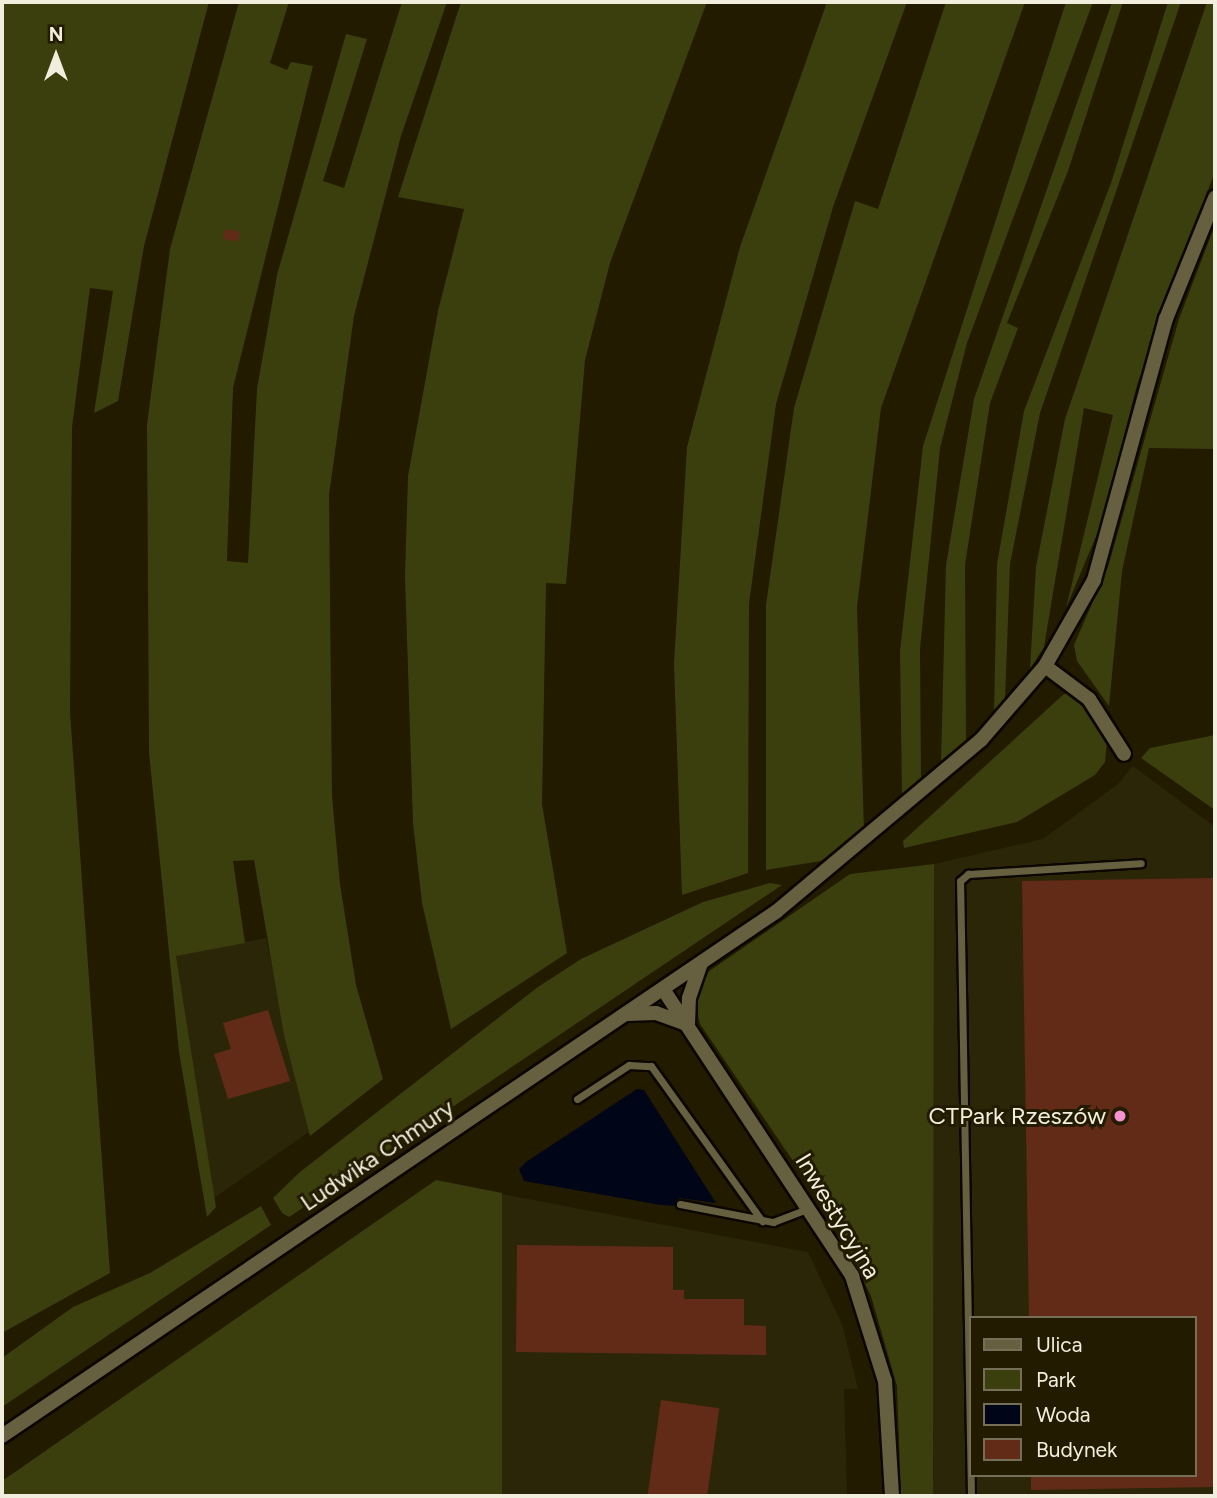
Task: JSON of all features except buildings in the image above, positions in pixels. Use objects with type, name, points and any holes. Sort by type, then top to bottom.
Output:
[{"type":"street","name":"Ludwika Chmury","points":[[2,1436],[777,911],[981,740],[1045,666],[1094,580],[1166,319],[1215,198]]},
{"type":"street","points":[[1045,666],[1089,699],[1124,754]]},
{"type":"street","points":[[626,1014],[666,1014],[688,1027],[689,998],[701,963]]},
{"type":"street","name":"Inwestycyjna","points":[[663,989],[811,1208],[852,1276],[878,1347],[891,1424],[892,1496]]},
{"type":"lane","points":[[968,1328],[960,881],[968,874],[1141,863]]},
{"type":"lane","points":[[577,1099],[629,1065],[650,1066],[762,1221]]},
{"type":"lane","points":[[680,1204],[762,1221],[785,1222],[811,1208]]},
{"type":"lane","points":[[971,1477],[971,1496]]},
{"type":"shaded area","points":[[1133,766],[1215,827],[1215,1496],[933,1496],[934,864],[1043,839],[1118,784]]},
{"type":"shaded area","points":[[266,938],[309,1132],[214,1198],[176,955]]},
{"type":"shaded area","points":[[502,1194],[808,1252],[842,1324],[858,1389],[844,1389],[847,1496],[502,1496]]},
{"type":"green space","points":[[2,2],[209,2],[144,246],[118,401],[94,413],[113,291],[90,288],[72,427],[70,712],[110,1273],[2,1333]]},
{"type":"green space","points":[[239,2],[289,2],[270,63],[287,70],[291,62],[313,66],[233,388],[227,561],[248,563],[257,389],[277,275],[346,34],[367,39],[323,181],[344,188],[402,2],[447,2],[401,136],[354,316],[329,495],[332,796],[340,884],[356,985],[383,1079],[310,1136],[284,1035],[254,860],[233,861],[245,943],[176,956],[216,1207],[207,1217],[179,1052],[149,752],[147,424],[170,249]]},
{"type":"green space","points":[[461,2],[707,2],[610,263],[585,360],[566,584],[546,583],[542,804],[567,953],[451,1029],[422,903],[413,823],[405,576],[408,476],[438,311],[464,209],[398,197]]},
{"type":"green space","points":[[827,2],[907,2],[833,207],[776,404],[749,604],[748,873],[682,895],[674,663],[687,447],[740,247]]},
{"type":"green space","points":[[946,2],[1025,2],[881,408],[857,607],[864,829],[821,861],[766,870],[766,605],[794,408],[855,201],[878,209]]},
{"type":"green space","points":[[1066,2],[1093,2],[967,343],[940,448],[920,649],[921,780],[902,797],[900,651],[923,446]]},
{"type":"green space","points":[[1112,2],[1123,2],[1068,171],[1007,323],[1018,328],[990,403],[965,565],[966,741],[941,763],[946,565],[974,399]]},
{"type":"green space","points":[[1168,2],[1181,2],[1040,413],[1010,564],[1005,701],[994,714],[997,564],[1024,411],[1111,183]]},
{"type":"green space","points":[[1207,2],[1215,2],[1215,171],[1137,385],[1102,522],[1066,608],[1113,415],[1084,408],[1044,647],[1030,669],[1036,567],[1065,419]]},
{"type":"green space","points":[[1215,225],[1215,449],[1149,448],[1122,571],[1109,706],[1077,661],[1074,645],[1108,567],[1179,319]]},
{"type":"green space","points":[[1064,694],[1078,694],[1107,740],[1105,762],[1095,775],[1017,822],[904,848],[903,841]]},
{"type":"green space","points":[[1215,735],[1215,810],[1141,758],[1150,748]]},
{"type":"green space","points":[[934,864],[933,1496],[901,1496],[897,1386],[871,1296],[833,1220],[700,1024],[695,1004],[708,972],[850,874]]},
{"type":"green space","points":[[770,883],[782,885],[289,1217],[282,1213],[273,1198],[300,1172],[538,987],[581,959],[703,902]]},
{"type":"green space","points":[[436,1180],[502,1193],[502,1496],[2,1496],[2,1481]]},
{"type":"green space","points":[[261,1206],[271,1225],[2,1407],[2,1358],[73,1307],[150,1273]]},
{"type":"water","points":[[637,1089],[644,1090],[716,1203],[679,1198],[677,1206],[661,1205],[524,1181],[519,1169],[526,1162]]},
{"type":"place","name":"CTPark Rzeszów","points":[[1120,1116]]}]
